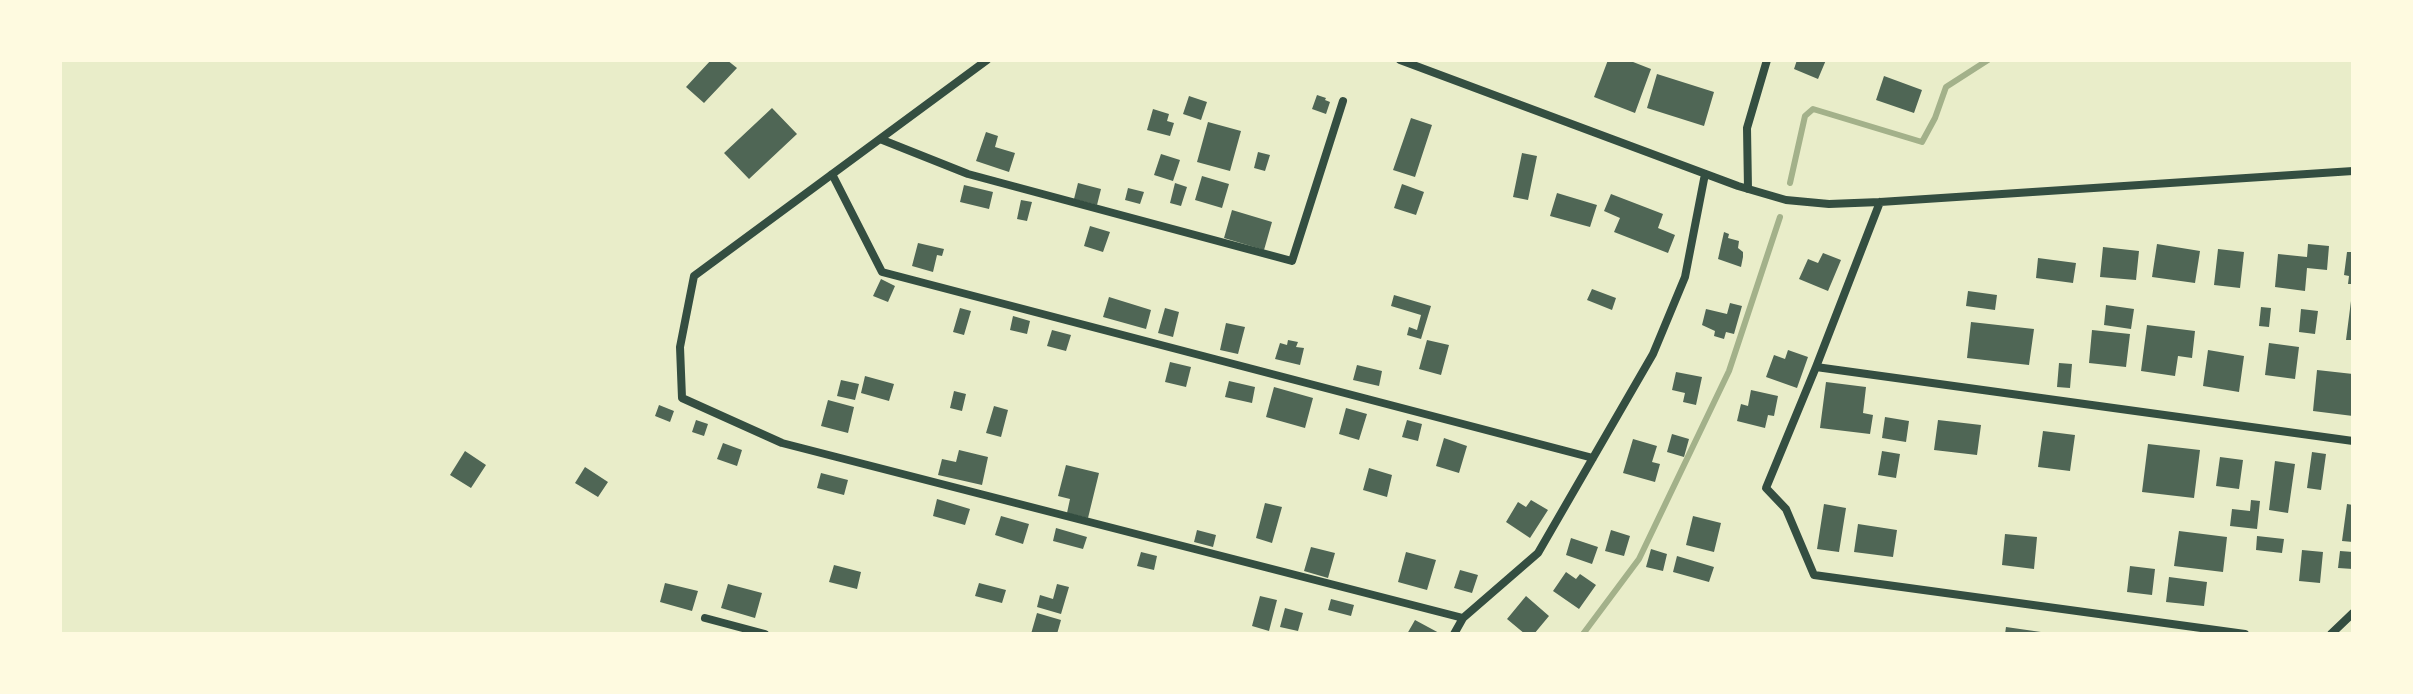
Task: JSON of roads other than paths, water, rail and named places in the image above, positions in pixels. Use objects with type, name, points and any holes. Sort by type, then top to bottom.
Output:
[{"type":"street","points":[[987,60],[694,276],[680,347],[682,398],[782,443],[1463,618]]},
{"type":"street","points":[[1400,60],[1705,174],[1786,200],[1829,204],[1880,202],[2353,171]]},
{"type":"street","points":[[1748,189],[1747,128],[1767,60]]},
{"type":"street","points":[[880,139],[968,174],[1292,261],[1343,101]]},
{"type":"street","points":[[832,174],[882,272],[1593,458]]},
{"type":"street","points":[[1454,634],[1463,618],[1538,553],[1653,354],[1685,277],[1705,174]]},
{"type":"street","points":[[1880,202],[1766,488],[1786,509],[1814,575],[2245,634]]},
{"type":"street","points":[[1816,367],[2353,441]]},
{"type":"street","points":[[2331,634],[2353,613]]},
{"type":"street","points":[[705,618],[765,634]]},
{"type":"waterway","points":[[1790,183],[1805,116],[1813,109],[1922,142],[1946,87],[1988,60]]},
{"type":"waterway","points":[[1583,634],[1639,559],[1729,371],[1780,217]]}]
